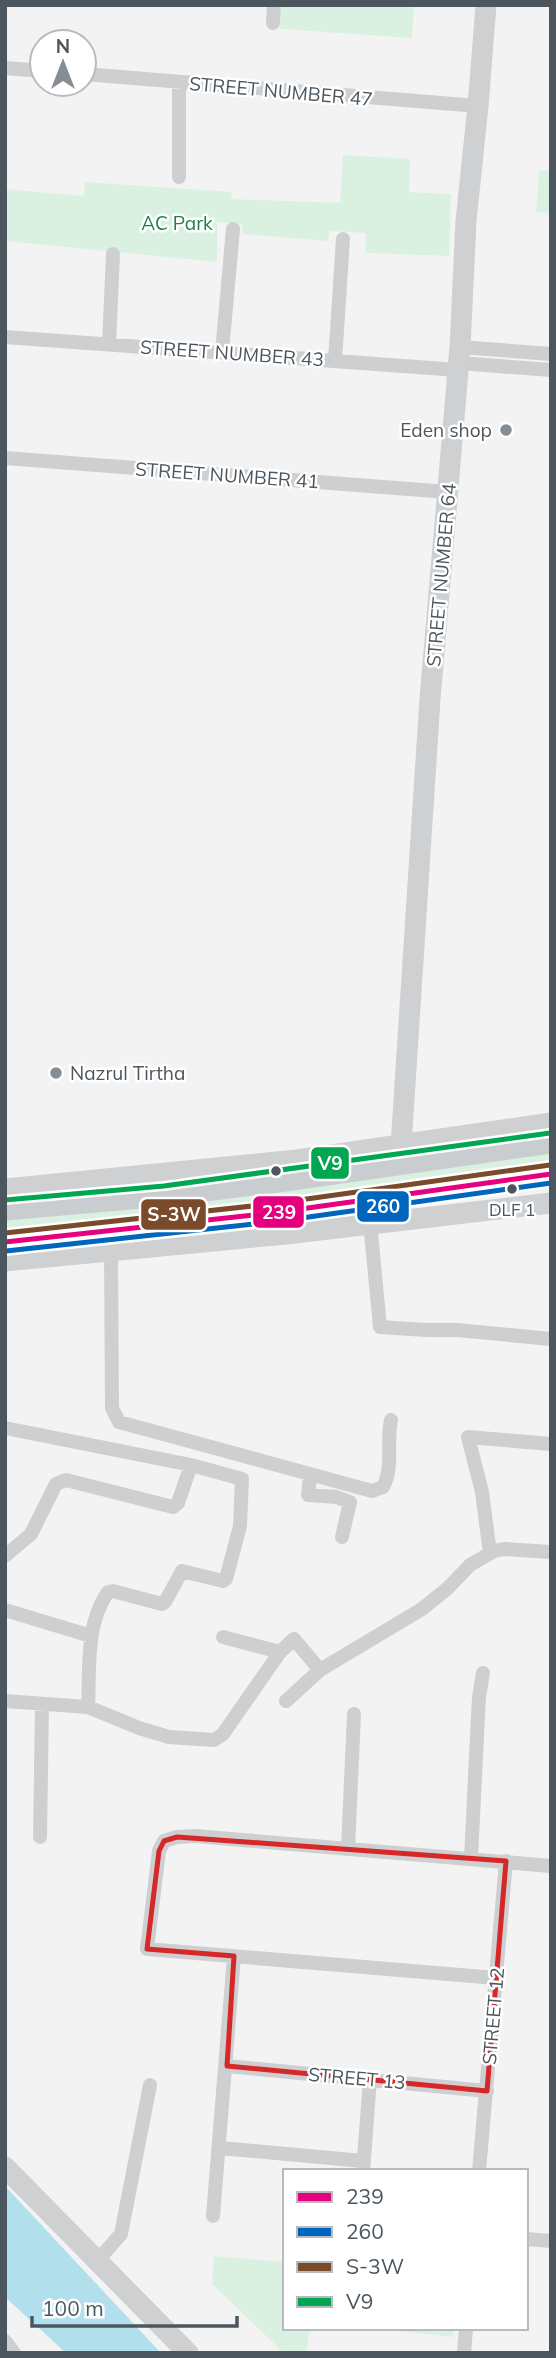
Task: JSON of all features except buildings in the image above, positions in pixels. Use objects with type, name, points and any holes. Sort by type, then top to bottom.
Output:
[{"type":"main road","points":[[5,1209],[253,1185],[551,1142]]},
{"type":"main road","points":[[5,1242],[272,1213],[551,1174]]},
{"type":"street","points":[[273,23],[274,5]]},
{"type":"street","name":"STREET NUMBER 64","points":[[401,1146],[427,737],[459,360],[466,221],[485,5]]},
{"type":"street","points":[[5,68],[28,70]]},
{"type":"street","name":"STREET NUMBER 47","points":[[98,75],[478,106]]},
{"type":"street","points":[[179,82],[179,177]]},
{"type":"street","points":[[222,352],[233,229]]},
{"type":"street","points":[[335,361],[343,239]]},
{"type":"street","points":[[109,344],[113,254]]},
{"type":"street","name":"STREET NUMBER 43","points":[[5,337],[335,361],[459,360]]},
{"type":"street","points":[[459,360],[551,354]]},
{"type":"street","points":[[459,360],[551,370]]},
{"type":"street","name":"STREET NUMBER 41","points":[[5,458],[448,492]]},
{"type":"street","points":[[5,1189],[161,1175],[401,1146],[551,1123]]},
{"type":"street","points":[[5,1261],[286,1234],[370,1222],[551,1203]]},
{"type":"street","points":[[370,1222],[380,1327],[550,1335]]},
{"type":"street","points":[[111,1251],[112,1408],[119,1422],[309,1483],[372,1491],[383,1488],[389,1477],[388,1433],[391,1420]]},
{"type":"street","points":[[5,1428],[191,1465],[243,1479],[240,1526],[229,1575],[223,1581],[182,1571],[162,1604],[113,1591],[103,1598],[91,1636],[88,1707]]},
{"type":"street","points":[[494,1551],[489,1546],[482,1492],[468,1437],[551,1444]]},
{"type":"street","points":[[5,1556],[31,1534],[59,1481],[66,1480],[173,1507],[178,1503],[191,1465]]},
{"type":"street","points":[[309,1483],[307,1493],[310,1496],[336,1497],[350,1502],[342,1537]]},
{"type":"street","points":[[286,1701],[320,1670],[422,1609],[449,1588],[470,1565],[494,1551],[504,1549],[551,1552]]},
{"type":"street","points":[[5,1610],[91,1636]]},
{"type":"street","points":[[223,1637],[280,1652]]},
{"type":"street","points":[[5,1701],[88,1707],[132,1726],[169,1737],[214,1741],[223,1734],[280,1652],[294,1639],[320,1670]]},
{"type":"street","points":[[471,1858],[479,1697],[483,1673]]},
{"type":"street","points":[[40,1837],[41,1704]]},
{"type":"street","points":[[348,1849],[354,1714]]},
{"type":"street","points":[[496,1978],[147,1950],[159,1851],[164,1841],[195,1836],[551,1866]]},
{"type":"street","name":"STREET 12","points":[[479,2169],[506,1861]]},
{"type":"street","points":[[214,2217],[234,1956]]},
{"type":"street","name":"STREET 13","points":[[227,2066],[487,2091]]},
{"type":"street","points":[[220,2147],[363,2166],[370,2080]]},
{"type":"street","points":[[98,2260],[121,2234],[150,2085]]},
{"type":"street","points":[[5,2166],[188,2353]]},
{"type":"street","points":[[528,2239],[551,2241]]},
{"type":"street","points":[[464,2353],[466,2330]]},
{"type":"street","points":[[5,2341],[14,2353]]},
{"type":"highlighted area","points":[[177,1837],[506,1861],[487,2091],[227,2066],[234,1956],[147,1949],[159,1851],[164,1841]]},
{"type":"green space","points":[[281,5],[414,5],[412,38],[280,29]]},
{"type":"green space","name":"AC Park","points":[[343,155],[410,159],[409,192],[451,194],[449,256],[366,253],[365,233],[330,231],[328,241],[243,234],[242,224],[217,222],[217,262],[6,241],[5,189],[84,196],[85,182],[232,192],[231,199],[340,203]]},
{"type":"green space","points":[[539,170],[551,171],[551,213],[536,212]]},
{"type":"green space","points":[[551,1148],[551,1165],[428,1183],[5,1233],[5,1217]]},
{"type":"green space","points":[[214,2256],[283,2262],[283,2330],[310,2330],[306,2353],[284,2353],[212,2284]]},
{"type":"green space","points":[[390,2330],[453,2330],[453,2337]]},
{"type":"water","points":[[5,2186],[161,2353],[66,2353],[5,2297]]},
{"type":"transit line","name":"V9","points":[[5,1200],[164,1186],[550,1133]]},
{"type":"transit line","name":"S-3W","points":[[5,1233],[271,1204],[550,1165]]},
{"type":"transit line","name":"239","points":[[5,1242],[272,1213],[551,1174]]},
{"type":"transit line","name":"260","points":[[6,1251],[273,1222],[551,1183]]},
{"type":"place","name":"Eden shop","points":[[506,430]]},
{"type":"place","name":"Nazrul Tirtha","points":[[56,1073]]},
{"type":"place","name":"DLF 1","points":[[512,1189]]}]
